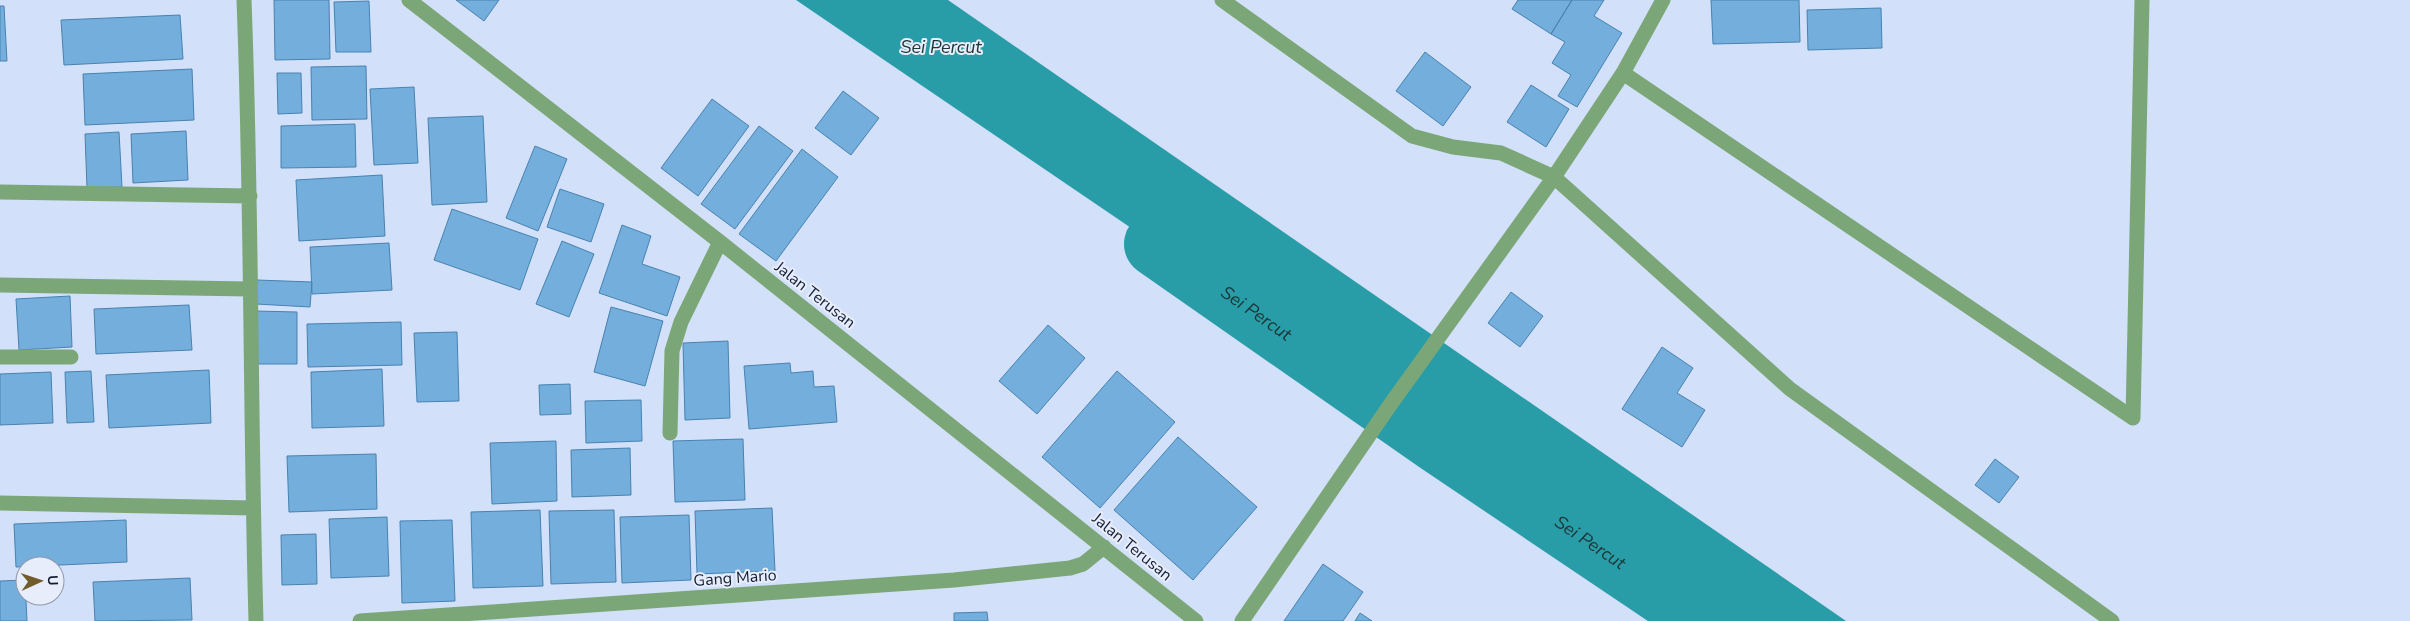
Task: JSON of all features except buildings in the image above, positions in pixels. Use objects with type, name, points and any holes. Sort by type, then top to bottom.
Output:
[{"type":"street","points":[[244,0],[250,196],[256,621]]},
{"type":"street","name":"Jalan Terusan","points":[[409,0],[720,242],[1196,621]]},
{"type":"street","points":[[1222,0],[1412,136],[1453,147],[1501,153],[1554,177],[1790,389],[2112,621]]},
{"type":"street","points":[[1242,621],[1390,405],[1554,177],[1623,72],[1662,0]]},
{"type":"street","points":[[1623,72],[2133,418],[2142,0]]},
{"type":"street","points":[[0,192],[250,196]]},
{"type":"street","points":[[670,433],[672,350],[681,322],[720,242]]},
{"type":"street","points":[[0,285],[250,289]]},
{"type":"street","points":[[0,356],[71,357]]},
{"type":"street","points":[[0,503],[253,508]]},
{"type":"street","name":"Gang Mario","points":[[360,621],[954,580],[1070,568],[1083,564],[1104,547]]},
{"type":"water","name":"Sei Percut","points":[[796,0],[948,0],[1846,621],[1709,621]]},
{"type":"waterway","name":"Sei Percut","points":[[1157,244],[1438,440],[1707,621]]}]
